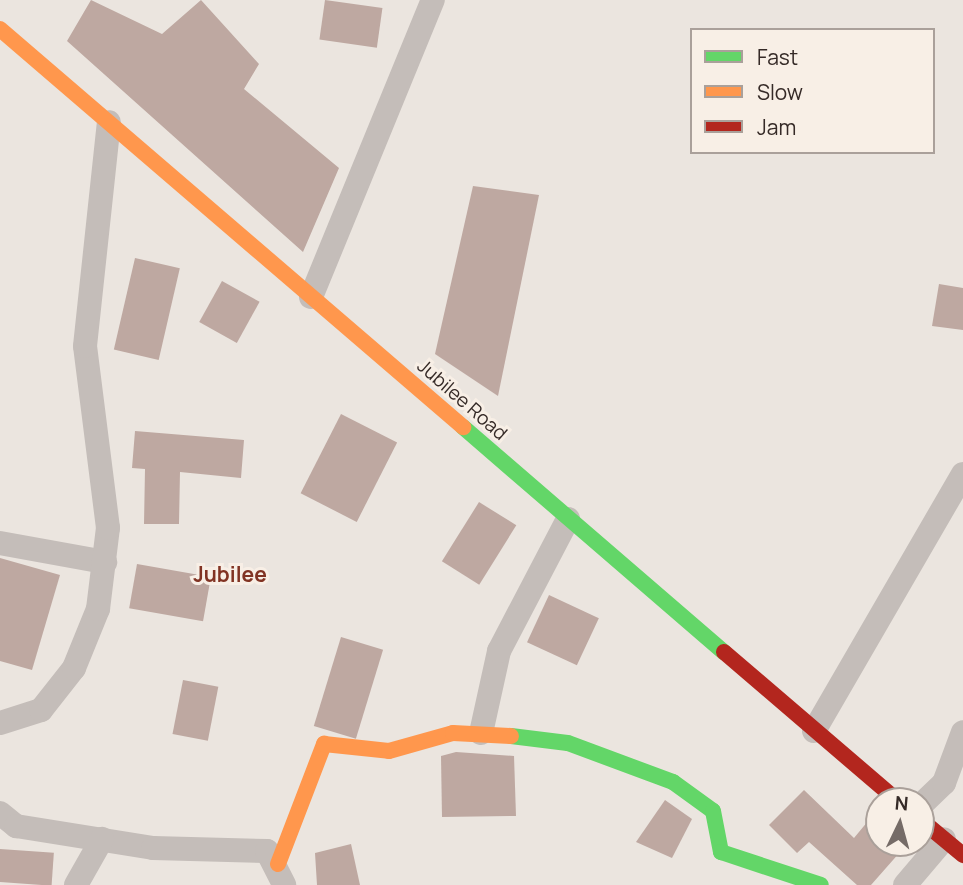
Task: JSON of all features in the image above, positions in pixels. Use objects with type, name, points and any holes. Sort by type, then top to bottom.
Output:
[{"type":"main road","name":"Jubilee Road","points":[[0,29],[881,787]]},
{"type":"main road","points":[[281,875],[324,744],[344,741],[366,752],[388,751],[453,733],[481,733],[568,743],[673,782],[713,811],[721,852],[821,885]]},
{"type":"main road","points":[[935,832],[963,855]]},
{"type":"street","points":[[311,297],[433,0]]},
{"type":"street","points":[[0,723],[41,710],[74,668],[98,609],[106,562],[108,528],[85,346],[109,122]]},
{"type":"street","points":[[814,731],[963,474]]},
{"type":"street","points":[[481,733],[499,651],[568,519]]},
{"type":"street","points":[[0,543],[106,562]]},
{"type":"street","points":[[935,792],[944,783],[963,732]]},
{"type":"street","points":[[0,813],[16,827],[153,848],[267,851],[281,875]]},
{"type":"street","points":[[76,885],[102,839]]},
{"type":"street","points":[[905,885],[944,839]]},
{"type":"building","points":[[91,0],[162,34],[201,0],[259,64],[244,89],[339,168],[303,252],[67,41]]},
{"type":"building","points":[[325,0],[382,8],[377,48],[319,40]]},
{"type":"building","points":[[473,186],[539,195],[498,396],[435,354]]},
{"type":"building","points":[[135,258],[180,268],[159,360],[114,350]]},
{"type":"building","points":[[222,281],[260,302],[237,343],[199,322]]},
{"type":"building","points":[[939,284],[963,288],[963,330],[932,326]]},
{"type":"building","points":[[341,414],[397,443],[357,522],[301,493]]},
{"type":"building","points":[[135,431],[244,440],[241,478],[180,472],[179,524],[144,524],[145,469],[132,468]]},
{"type":"building","points":[[479,502],[516,525],[479,585],[442,561]]},
{"type":"building","points":[[0,558],[60,575],[32,670],[0,661]]},
{"type":"building","points":[[137,564],[211,577],[203,621],[129,608]]},
{"type":"building","points":[[549,595],[599,618],[577,665],[527,642]]},
{"type":"building","points":[[341,637],[383,650],[356,739],[314,726]]},
{"type":"building","points":[[183,680],[218,687],[208,741],[173,734]]},
{"type":"building","points":[[456,752],[514,756],[516,816],[442,817],[441,756]]},
{"type":"building","points":[[804,790],[854,838],[865,825],[865,857],[896,857],[871,885],[857,885],[809,842],[797,853],[769,825]]},
{"type":"building","points":[[665,800],[692,819],[672,858],[636,842]]},
{"type":"building","points":[[351,844],[360,885],[317,885],[315,853]]},
{"type":"building","points":[[0,849],[54,853],[52,885],[0,882]]},
{"type":"traffic: fast","points":[[463,427],[724,652]]},
{"type":"traffic: fast","points":[[511,736],[568,743],[673,782],[713,811],[721,852],[821,885]]},
{"type":"traffic: slow","points":[[0,29],[463,427]]},
{"type":"traffic: slow","points":[[278,864],[324,744],[389,751],[453,733],[511,736]]},
{"type":"traffic: jam","points":[[724,652],[882,787]]},
{"type":"traffic: jam","points":[[935,832],[963,855]]},
{"type":"district","name":"Jubilee","points":[[230,574]]}]
